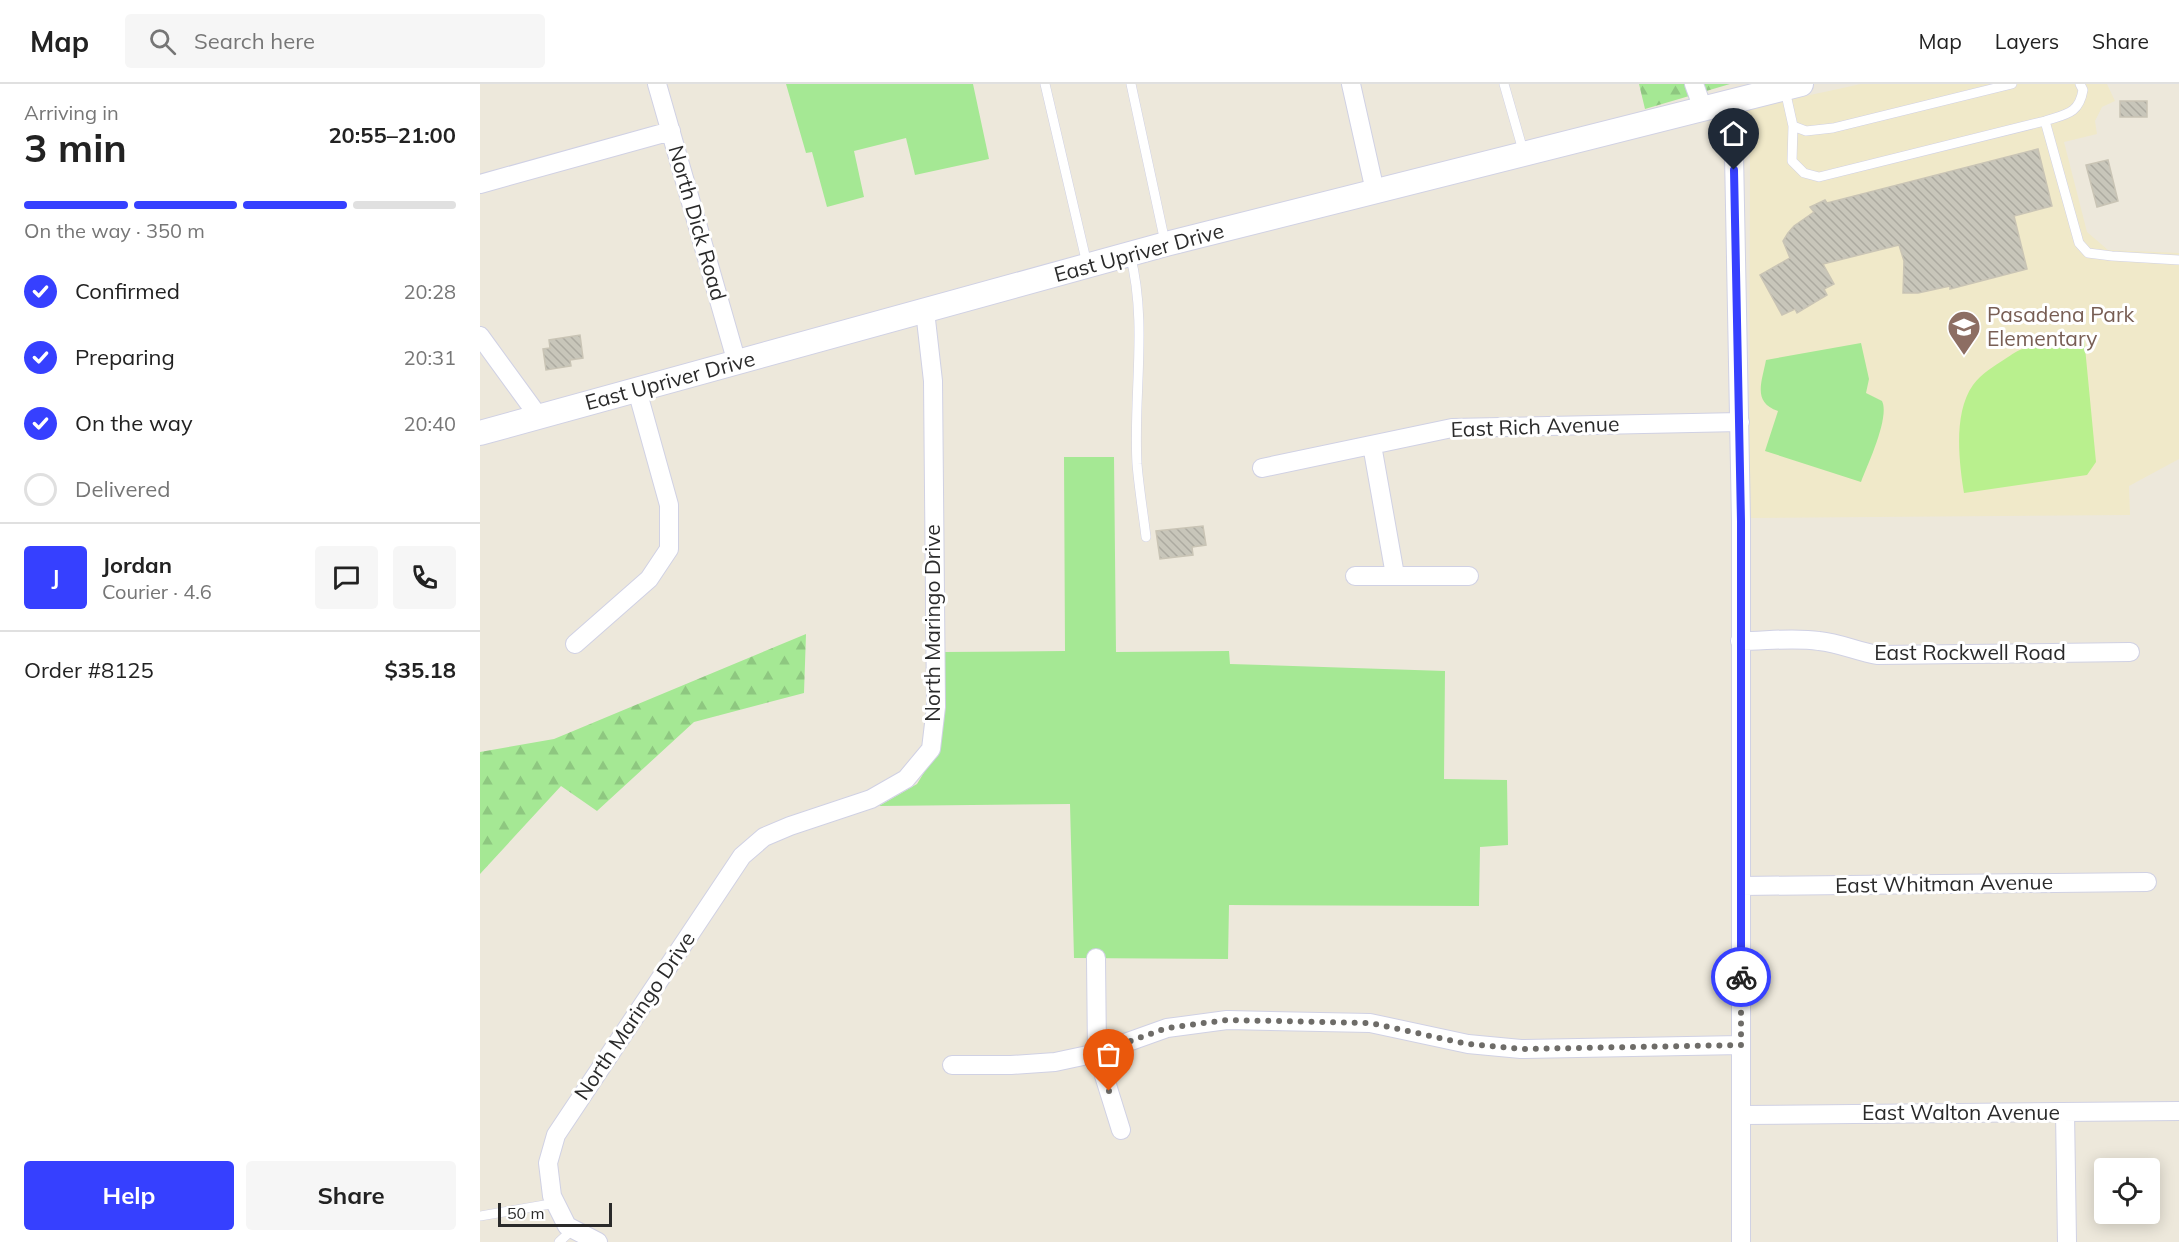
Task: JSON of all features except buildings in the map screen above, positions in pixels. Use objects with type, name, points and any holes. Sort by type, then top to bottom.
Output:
[{"type":"main road","name":"East Upriver Drive","points":[[480,433],[1166,244],[1793,86]]},
{"type":"street","name":"North Dick Road","points":[[657,84],[737,363]]},
{"type":"street","points":[[1351,84],[1375,191]]},
{"type":"street","points":[[1694,84],[1703,109]]},
{"type":"street","points":[[1733,101],[1741,521],[1741,1242]]},
{"type":"street","points":[[480,184],[671,131]]},
{"type":"street","name":"North Maringo Drive","points":[[554,1199],[548,1163],[556,1135],[742,856],[764,837],[871,799],[906,779],[931,749],[936,707],[933,381],[925,311]]},
{"type":"street","points":[[480,336],[539,417]]},
{"type":"street","points":[[575,644],[649,579],[669,549],[669,505],[638,390]]},
{"type":"street","name":"East Rich Avenue","points":[[1262,468],[1452,428],[1740,422]]},
{"type":"street","points":[[1372,445],[1395,576]]},
{"type":"street","points":[[1355,576],[1469,576]]},
{"type":"street","name":"East Rockwell Road","points":[[1740,641],[1816,640],[1841,644],[1859,652],[1878,655],[2130,652]]},
{"type":"street","name":"East Whitman Avenue","points":[[1741,886],[2147,882]]},
{"type":"street","points":[[1096,958],[1097,1053],[1121,1130]]},
{"type":"street","points":[[952,1065],[1055,1062],[1097,1053],[1167,1028],[1227,1020],[1370,1023],[1468,1044],[1521,1049],[1741,1045]]},
{"type":"street","name":"East Walton Avenue","points":[[1742,1115],[2179,1111]]},
{"type":"street","points":[[2066,1112],[2067,1242]]},
{"type":"street","points":[[554,1199],[567,1226],[598,1242]]},
{"type":"lane","points":[[1045,84],[1088,266]]},
{"type":"lane","points":[[1131,84],[1166,244]]},
{"type":"lane","points":[[1504,84],[1524,154]]},
{"type":"lane","points":[[1793,126],[1806,131],[1833,128],[2012,84]]},
{"type":"lane","points":[[1793,86],[1792,161],[1804,173],[1819,177],[2045,121],[2072,112],[2081,103],[2084,90],[2080,84]]},
{"type":"lane","points":[[2045,121],[2079,243],[2088,253],[2179,260]]},
{"type":"lane","points":[[1130,254],[1137,281],[1139,326],[1137,464],[1146,537]]},
{"type":"lane","points":[[480,1216],[554,1199]]},
{"type":"lane","points":[[559,1242],[573,1229]]},
{"type":"shaded area","name":"Pasadena Park Elementary","points":[[1861,84],[2107,84],[2115,101],[2102,107],[2095,121],[2097,134],[2064,142],[2087,232],[2108,250],[2179,253],[2179,459],[2129,486],[2130,515],[1749,518],[1750,157],[1743,143],[1741,110]]},
{"type":"green space","points":[[786,84],[973,84],[989,159],[915,175],[906,138],[854,151],[864,197],[827,207],[812,152],[806,153]]},
{"type":"green space","points":[[1639,84],[1730,84],[1645,109]]},
{"type":"green space","points":[[2084,337],[2096,462],[2087,475],[1964,493],[1959,453],[1960,423],[1962,409],[1973,385],[1988,370],[2020,350],[2047,342]]},
{"type":"green space","points":[[1861,343],[1869,379],[1866,393],[1882,401],[1884,408],[1881,429],[1861,482],[1765,451],[1778,411],[1770,407],[1762,397],[1761,383],[1766,360]]},
{"type":"green space","points":[[1064,457],[1114,457],[1116,652],[1229,651],[1230,664],[1445,671],[1444,779],[1507,780],[1508,845],[1480,847],[1479,906],[1229,905],[1228,959],[1074,958],[1070,804],[879,806],[917,784],[934,756],[944,712],[945,652],[1065,651]]},
{"type":"green space","points":[[806,634],[804,693],[694,722],[597,811],[561,786],[480,874],[480,752],[554,739]]},
{"type":"way so far","points":[[1109,1091],[1097,1053],[1167,1028],[1227,1020],[1370,1023],[1468,1044],[1521,1049],[1741,1045],[1741,977]]},
{"type":"place","name":"Pasadena Park Elementary","points":[[1964,356]]},
{"type":"route","points":[[1734,170],[1741,521],[1741,977]]}]
